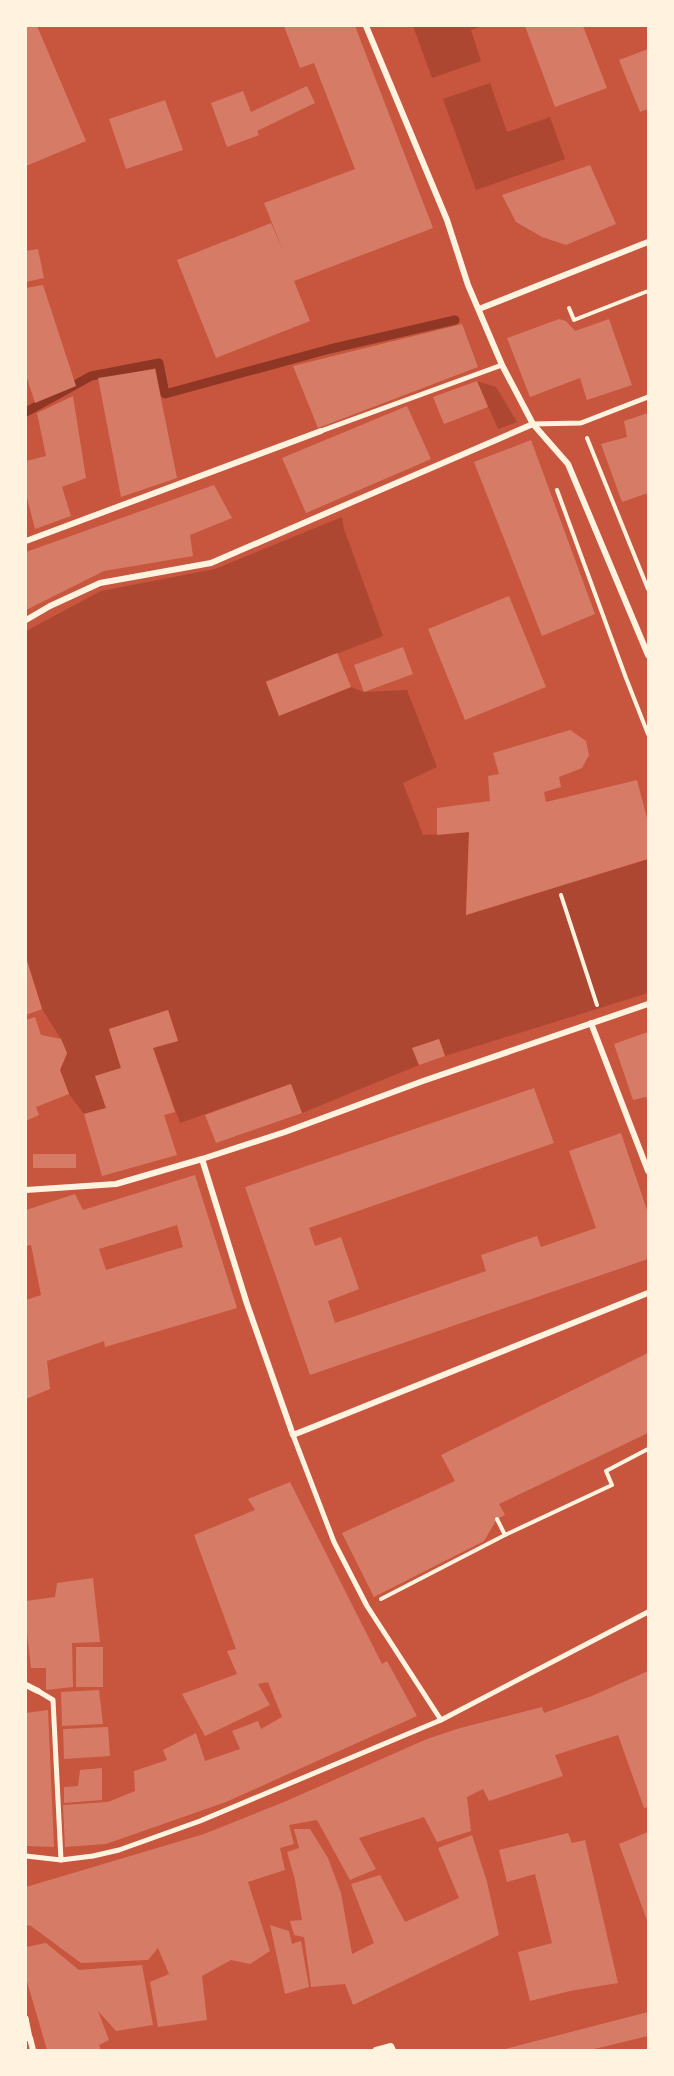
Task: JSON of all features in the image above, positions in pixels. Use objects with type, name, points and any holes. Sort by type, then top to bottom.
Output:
[{"type":"street","points":[[366,26],[447,220],[468,285],[502,365],[533,424],[568,464],[648,655]]},
{"type":"street","points":[[479,309],[648,242]]},
{"type":"street","points":[[26,541],[502,365]]},
{"type":"street","points":[[26,620],[100,583],[211,563],[533,424],[581,423],[648,397]]},
{"type":"street","points":[[26,1190],[117,1184],[202,1159],[648,1004]]},
{"type":"street","points":[[591,1023],[648,1171]]},
{"type":"street","points":[[202,1159],[247,1304],[334,1542],[367,1606],[441,1720]]},
{"type":"street","points":[[294,1436],[648,1293]]},
{"type":"street","points":[[26,1856],[61,1860],[93,1856],[119,1850],[200,1821],[441,1720],[648,1612]]},
{"type":"street","points":[[26,1685],[53,1700],[61,1860]]},
{"type":"street","points":[[26,2018],[28,2038],[33,2050]]},
{"type":"street","points":[[376,2050],[392,2048]]},
{"type":"path","points":[[569,308],[574,320],[648,291]]},
{"type":"path","points":[[581,423],[648,589]]},
{"type":"path","points":[[553,480],[648,734]]},
{"type":"path","points":[[561,895],[601,1020]]},
{"type":"path","points":[[367,1606],[505,1535],[612,1485],[606,1471],[648,1449]]},
{"type":"path","points":[[497,1519],[505,1535]]},
{"type":"shaded area","points":[[413,26],[482,26],[471,30],[481,61],[432,78]]},
{"type":"shaded area","points":[[490,83],[507,132],[550,117],[565,159],[476,190],[443,99]]},
{"type":"shaded area","points":[[477,381],[496,387],[517,422],[498,429]]},
{"type":"shaded area","points":[[342,517],[344,529],[383,636],[266,681],[279,715],[351,687],[364,692],[407,690],[437,767],[403,783],[423,835],[469,832],[466,915],[648,859],[648,993],[445,1056],[439,1039],[413,1048],[419,1065],[302,1113],[290,1084],[180,1123],[153,1048],[178,1040],[168,1010],[109,1029],[121,1068],[95,1076],[106,1108],[84,1114],[69,1094],[60,1070],[67,1053],[42,1009],[26,956],[26,631],[101,591],[215,569]]},
{"type":"building","points":[[26,26],[37,26],[86,141],[26,166]]},
{"type":"building","points":[[284,26],[355,26],[433,228],[294,281],[310,321],[216,358],[177,260],[271,223],[284,253],[264,203],[355,169],[314,63],[300,68]]},
{"type":"building","points":[[525,26],[583,26],[607,88],[555,107]]},
{"type":"building","points":[[648,49],[648,109],[640,112],[619,60]]},
{"type":"building","points":[[307,86],[315,103],[257,131],[259,135],[227,147],[211,103],[243,91],[251,112]]},
{"type":"building","points":[[165,100],[183,150],[126,169],[109,119]]},
{"type":"building","points":[[590,165],[616,224],[566,245],[542,237],[516,222],[502,195]]},
{"type":"building","points":[[38,249],[44,278],[26,282],[26,251]]},
{"type":"building","points":[[43,285],[76,386],[35,403],[26,375],[26,288]]},
{"type":"building","points":[[559,319],[566,321],[575,331],[609,319],[632,385],[587,400],[580,378],[530,397],[507,338]]},
{"type":"building","points":[[462,324],[478,367],[318,428],[293,366]]},
{"type":"building","points":[[155,369],[177,478],[121,497],[98,378]]},
{"type":"building","points":[[477,381],[488,407],[444,424],[433,397]]},
{"type":"building","points":[[73,396],[86,478],[62,487],[71,516],[35,529],[26,494],[26,461],[46,456],[37,413]]},
{"type":"building","points":[[407,406],[431,459],[306,513],[282,458]]},
{"type":"building","points":[[648,413],[648,493],[622,502],[601,444],[627,437],[624,421]]},
{"type":"building","points":[[531,440],[595,614],[542,636],[474,462]]},
{"type":"building","points":[[214,485],[232,518],[190,535],[193,556],[104,571],[26,610],[26,552]]},
{"type":"building","points":[[509,596],[546,687],[465,720],[428,629]]},
{"type":"building","points":[[403,647],[413,674],[364,692],[354,665]]},
{"type":"building","points":[[337,653],[351,687],[279,716],[266,682]]},
{"type":"building","points":[[570,730],[586,741],[589,755],[582,768],[559,777],[561,787],[544,792],[546,802],[637,780],[648,822],[648,859],[466,915],[469,832],[437,835],[437,808],[490,801],[488,776],[499,774],[493,753]]},
{"type":"building","points":[[26,958],[42,1009],[26,1015]]},
{"type":"building","points":[[168,1010],[178,1041],[153,1048],[175,1112],[164,1115],[177,1155],[102,1176],[84,1114],[106,1108],[95,1076],[121,1068],[109,1029]]},
{"type":"building","points":[[35,1017],[41,1035],[61,1039],[67,1053],[60,1070],[69,1094],[36,1107],[39,1115],[26,1121],[26,1020]]},
{"type":"building","points":[[648,1032],[648,1103],[646,1097],[633,1100],[614,1044]]},
{"type":"building","points":[[439,1039],[445,1056],[419,1065],[412,1048]]},
{"type":"building","points":[[291,1084],[302,1113],[216,1143],[205,1115]]},
{"type":"building","points":[[534,1088],[554,1143],[309,1228],[315,1246],[341,1237],[359,1289],[328,1301],[335,1323],[486,1271],[481,1255],[537,1236],[541,1247],[596,1228],[569,1151],[621,1133],[648,1213],[648,1259],[310,1375],[245,1187]]},
{"type":"building","points":[[33,1154],[76,1154],[76,1168],[33,1168]]},
{"type":"building","points":[[195,1175],[237,1308],[105,1347],[104,1341],[47,1361],[50,1389],[26,1399],[26,1300],[41,1295],[31,1245],[26,1246],[26,1210],[75,1194],[83,1210]],"holes":[[[177,1225],[183,1247],[106,1270],[99,1249]]]},
{"type":"building","points":[[648,1353],[648,1433],[499,1504],[505,1515],[497,1519],[484,1541],[374,1597],[342,1533],[455,1481],[441,1455]]},
{"type":"building","points":[[290,1482],[382,1664],[387,1661],[417,1716],[226,1802],[106,1844],[65,1847],[63,1805],[108,1802],[135,1791],[134,1771],[167,1760],[163,1750],[196,1733],[205,1761],[240,1749],[232,1731],[258,1721],[261,1729],[282,1717],[268,1682],[258,1684],[270,1705],[205,1736],[182,1694],[237,1674],[227,1651],[236,1649],[194,1535],[255,1510],[248,1499]]},
{"type":"building","points":[[93,1578],[100,1642],[72,1643],[73,1687],[46,1690],[46,1668],[31,1668],[26,1601],[55,1597],[57,1583]]},
{"type":"building","points":[[76,1647],[103,1647],[103,1687],[76,1687]]},
{"type":"building","points":[[648,1671],[648,1807],[644,1808],[618,1735],[555,1755],[563,1776],[489,1801],[483,1789],[467,1797],[471,1831],[437,1842],[424,1817],[359,1838],[376,1869],[350,1880],[317,1820],[289,1825],[294,1844],[280,1848],[285,1870],[248,1882],[270,1951],[250,1964],[231,1960],[202,1976],[207,2020],[158,2027],[150,1982],[169,1974],[158,1948],[148,1960],[81,1963],[31,1926],[26,1925],[26,1887],[204,1834],[284,1802],[427,1739],[542,1707],[544,1713],[592,1696]]},
{"type":"building","points":[[99,1690],[103,1724],[62,1726],[61,1692]]},
{"type":"building","points":[[48,1710],[54,1847],[26,1846],[26,1713]]},
{"type":"building","points":[[108,1727],[110,1756],[64,1759],[63,1729]]},
{"type":"building","points":[[102,1768],[102,1800],[64,1803],[64,1787],[78,1786],[80,1770]]},
{"type":"building","points":[[294,1829],[310,1829],[328,1858],[341,1893],[352,1954],[374,1943],[351,1884],[380,1875],[405,1922],[459,1898],[438,1848],[472,1835],[487,1882],[499,1935],[353,2005],[345,1984],[311,1987],[304,1937],[294,1935],[290,1921],[302,1920],[287,1852],[299,1848]]},
{"type":"building","points":[[648,1832],[648,1923],[619,1844]]},
{"type":"building","points":[[568,1833],[572,1843],[585,1840],[618,1983],[530,2001],[518,1952],[552,1943],[535,1874],[507,1882],[499,1850]]},
{"type":"building","points":[[270,1925],[289,1931],[292,1944],[301,1941],[309,1987],[285,1994]]},
{"type":"building","points":[[46,1943],[79,1970],[142,1965],[153,2025],[116,2031],[98,2011],[109,2040],[99,2045],[101,2050],[47,2050],[26,1978],[26,1947]]},
{"type":"building","points":[[648,2012],[648,2036],[590,2050],[501,2050]]},
{"type":"waterway","points":[[26,412],[91,376],[159,363],[165,394],[330,349],[455,320]]}]
